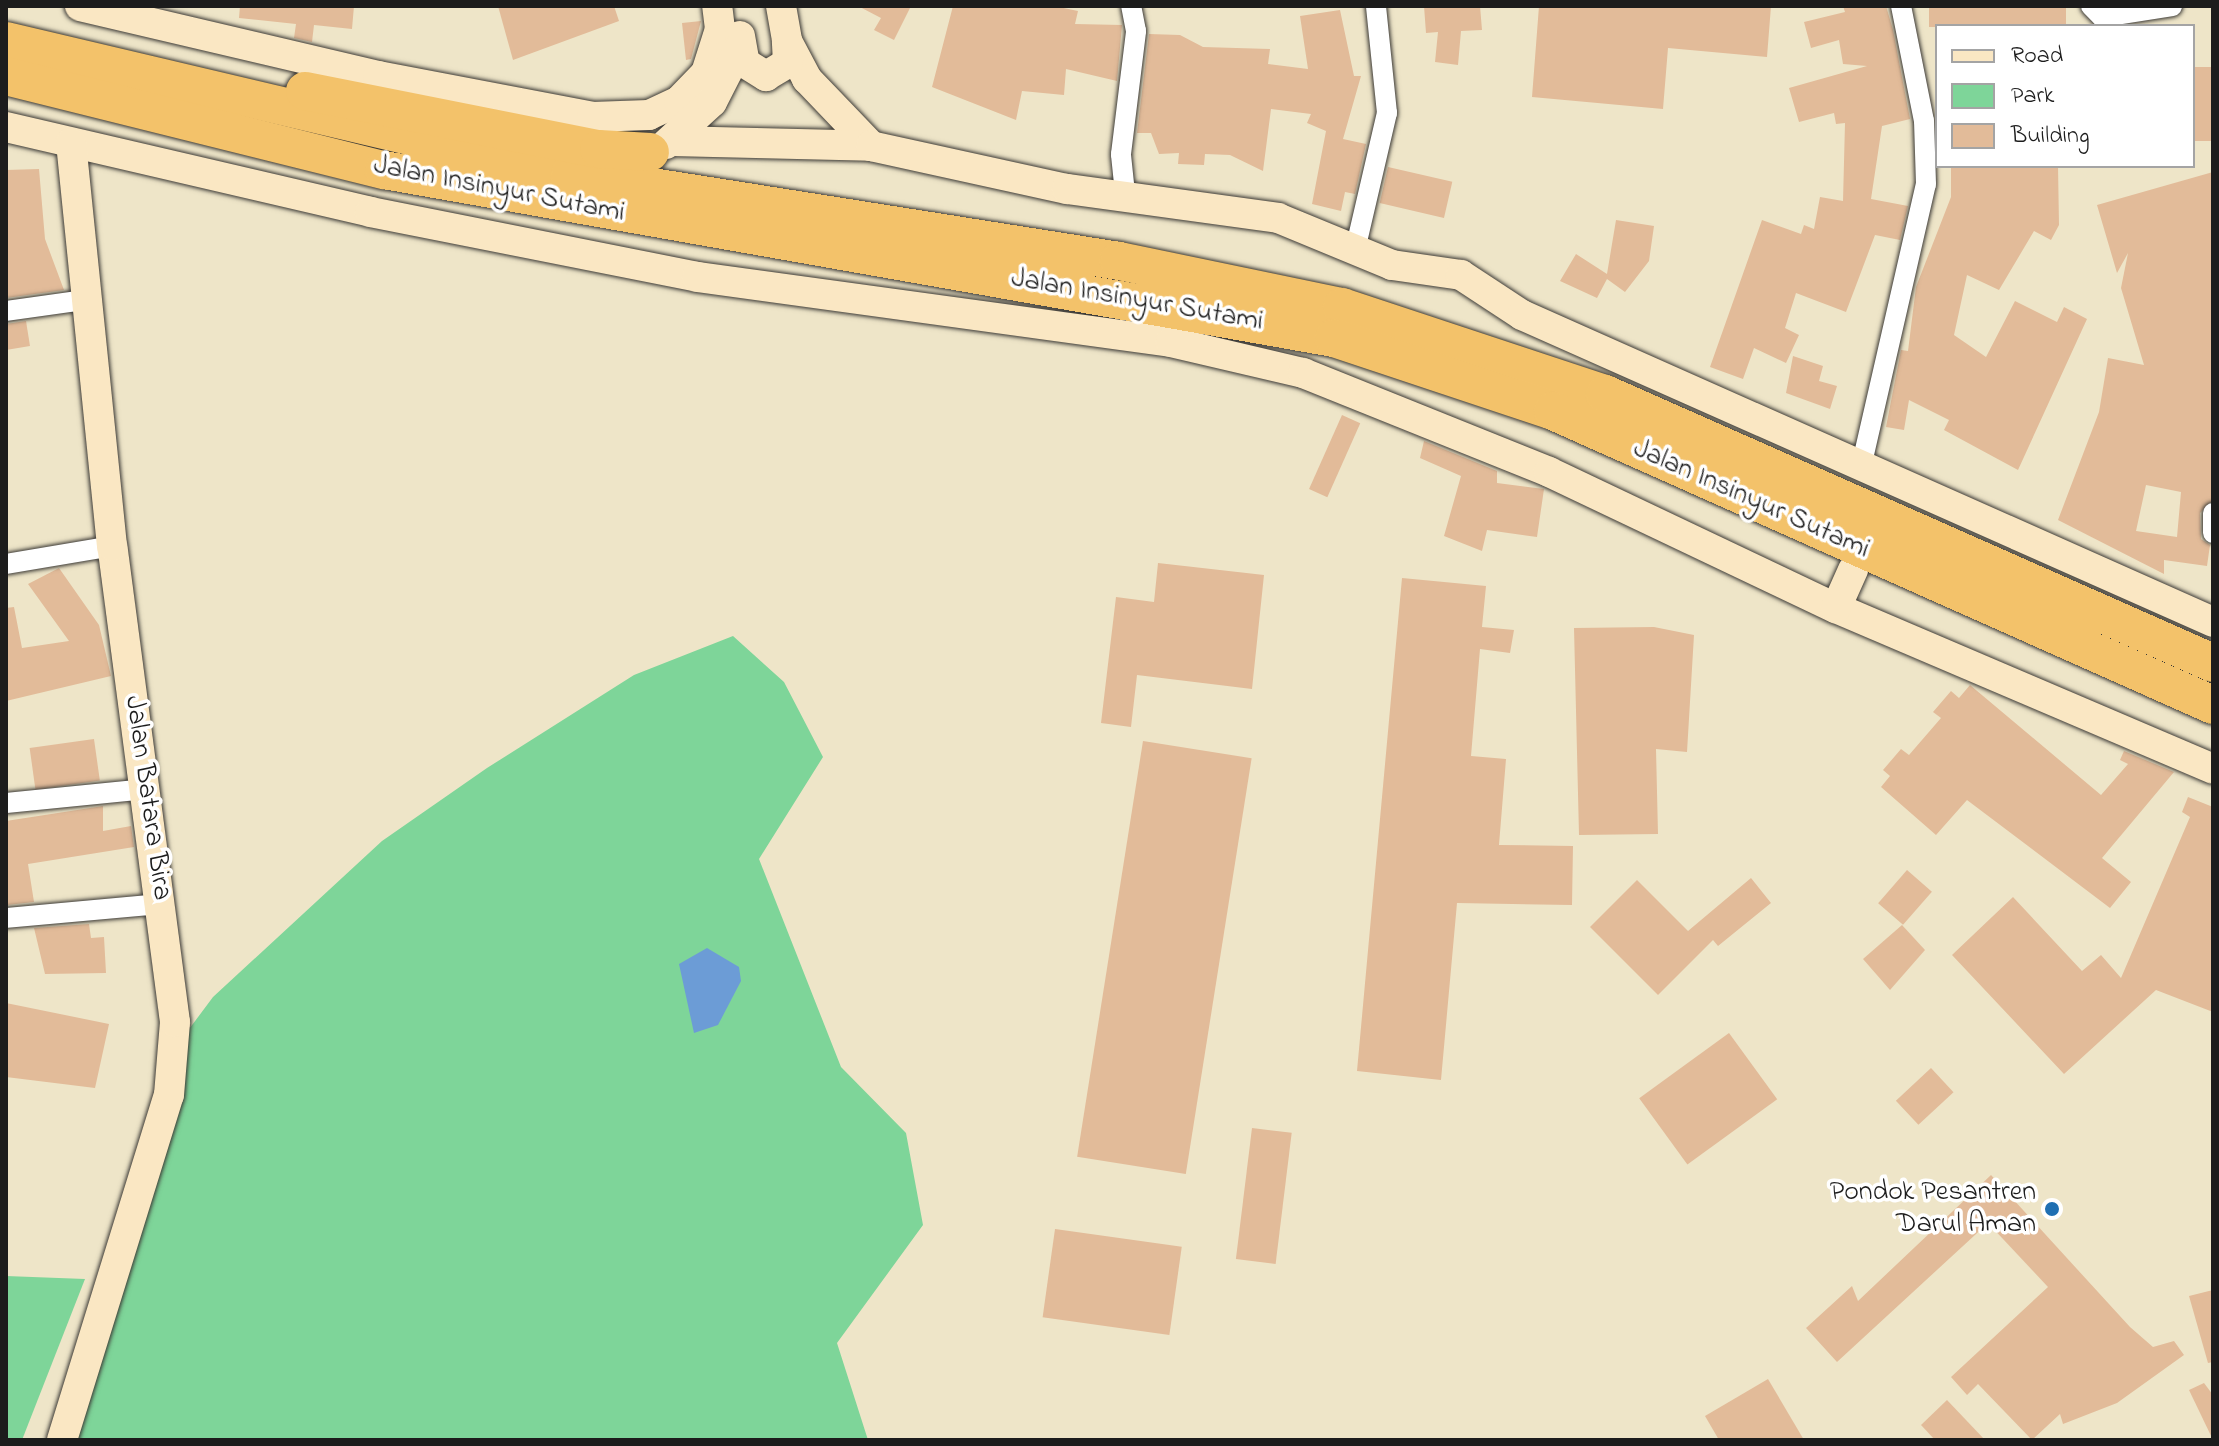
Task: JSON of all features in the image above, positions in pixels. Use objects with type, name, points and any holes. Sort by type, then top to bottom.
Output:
[{"type":"highway","points":[[6,23],[330,97],[599,149],[661,147]]},
{"type":"highway","name":"Jalan Insinyur Sutami","points":[[6,41],[570,174],[1119,261],[1342,307],[1605,394],[2213,663]]},
{"type":"highway","name":"Jalan Insinyur Sutami","points":[[6,76],[384,170],[899,263],[1122,295],[1334,338],[1553,411],[2213,705]]},
{"type":"street","points":[[80,6],[378,76],[592,117],[649,115],[679,101],[706,73],[720,29],[717,6]]},
{"type":"street","points":[[735,6],[745,63],[766,76],[788,63],[781,6]]},
{"type":"street","points":[[1125,193],[1121,154],[1136,31],[1131,6]]},
{"type":"street","points":[[1356,246],[1387,113],[1376,6]]},
{"type":"street","points":[[1862,463],[1926,184],[1924,121],[1901,6]]},
{"type":"street","points":[[2091,6],[2102,17],[2172,6]]},
{"type":"street","points":[[787,41],[807,79],[871,146]]},
{"type":"street","points":[[661,147],[712,102],[741,45]]},
{"type":"street","points":[[6,127],[697,277],[1239,356],[1338,386],[1549,472],[1836,608],[2213,769]]},
{"type":"street","name":"Jalan Batara Bira","points":[[62,1440],[169,1095],[175,1022],[112,546],[84,300],[71,143]]},
{"type":"street","points":[[661,147],[871,146],[1067,189],[1125,193],[1278,218],[1356,246],[1392,265],[1461,275],[1522,315],[1862,463],[1889,489],[2213,622]]},
{"type":"street","points":[[6,311],[84,300]]},
{"type":"street","points":[[2213,513],[2213,533]]},
{"type":"street","points":[[6,564],[112,546]]},
{"type":"street","points":[[1836,608],[1853,570]]},
{"type":"street","points":[[6,803],[146,789]]},
{"type":"street","points":[[6,918],[161,904]]},
{"type":"green space","points":[[733,636],[784,682],[823,757],[759,859],[841,1067],[906,1133],[923,1225],[837,1343],[868,1440],[58,1440],[166,1060],[213,997],[382,841],[487,768],[634,675]]},
{"type":"green space","points":[[6,1276],[85,1279],[22,1440],[6,1440]]},
{"type":"water","points":[[707,948],[739,967],[741,981],[718,1025],[694,1033],[679,964]]},
{"type":"building","points":[[240,6],[354,6],[352,29],[314,25],[312,42],[294,38],[296,24],[239,18]]},
{"type":"building","points":[[498,6],[614,6],[619,21],[513,60]]},
{"type":"building","points":[[858,6],[911,6],[894,40],[874,30],[881,18]]},
{"type":"building","points":[[953,6],[1054,6],[1078,11],[1075,24],[1122,25],[1117,81],[1066,69],[1064,95],[1022,91],[1016,120],[932,87]]},
{"type":"building","points":[[1424,6],[1480,6],[1482,30],[1461,31],[1458,65],[1435,62],[1438,32],[1426,33]]},
{"type":"building","points":[[1539,6],[1771,6],[1767,57],[1668,48],[1663,109],[1532,97]]},
{"type":"building","points":[[1843,6],[1886,6],[1893,30],[1910,119],[1882,126],[1871,199],[1908,206],[1900,240],[1875,235],[1846,312],[1796,293],[1785,328],[1799,335],[1786,363],[1754,348],[1743,379],[1710,367],[1762,220],[1801,234],[1804,225],[1814,229],[1820,197],[1843,201],[1845,123],[1836,124],[1834,113],[1799,122],[1789,88],[1867,66],[1843,64],[1839,40],[1811,48],[1804,22],[1845,12]]},
{"type":"building","points":[[1929,6],[2066,6],[2066,24],[1935,24],[1935,27],[1929,27]]},
{"type":"building","points":[[1340,10],[1354,76],[1361,76],[1343,139],[1366,144],[1355,194],[1345,192],[1341,211],[1312,204],[1326,131],[1307,123],[1311,114],[1271,109],[1263,171],[1230,155],[1205,154],[1204,165],[1178,164],[1179,153],[1159,154],[1151,133],[1137,133],[1149,34],[1180,35],[1203,47],[1270,49],[1268,64],[1308,69],[1300,16]]},
{"type":"building","points":[[701,21],[691,59],[686,60],[682,23]]},
{"type":"building","points":[[2195,67],[2213,67],[2213,141],[2195,141]]},
{"type":"building","points":[[1388,167],[1452,182],[1444,218],[1380,203]]},
{"type":"building","points":[[1951,168],[2058,168],[2059,225],[2051,240],[2034,231],[1999,290],[1967,275],[1954,335],[1986,357],[2015,301],[2057,322],[2064,307],[2087,319],[2018,470],[1944,430],[1949,420],[1909,400],[1904,430],[1886,427],[1901,350],[1908,351],[1916,287],[1951,197]]},
{"type":"building","points":[[39,169],[45,239],[64,290],[6,298],[6,170]]},
{"type":"building","points":[[2213,172],[2213,500],[2200,513],[2201,539],[2210,545],[2207,566],[2164,560],[2164,574],[2058,520],[2099,412],[2108,358],[2144,365],[2121,288],[2128,253],[2117,273],[2097,205]],"holes":[[[2146,485],[2181,492],[2177,537],[2136,531]]]},
{"type":"building","points":[[1616,220],[1654,226],[1649,261],[1625,292],[1607,279],[1597,298],[1560,281],[1576,254],[1607,274]]},
{"type":"building","points":[[26,321],[30,346],[6,350],[6,324]]},
{"type":"building","points":[[1793,356],[1823,366],[1819,381],[1837,386],[1830,409],[1786,393]]},
{"type":"building","points":[[1342,415],[1360,423],[1327,497],[1309,489]]},
{"type":"building","points":[[1424,441],[1497,471],[1497,483],[1544,489],[1537,537],[1487,530],[1482,551],[1444,536],[1461,476],[1420,458]]},
{"type":"building","points":[[1158,563],[1264,575],[1252,689],[1137,675],[1131,727],[1101,723],[1116,597],[1154,602]]},
{"type":"building","points":[[59,568],[99,625],[111,676],[6,701],[6,608],[14,607],[22,648],[69,641],[28,584]]},
{"type":"building","points":[[1402,578],[1486,586],[1482,627],[1514,630],[1510,653],[1480,649],[1471,756],[1506,759],[1499,845],[1573,846],[1572,905],[1457,903],[1441,1080],[1357,1071]]},
{"type":"building","points":[[1654,627],[1694,635],[1687,752],[1656,749],[1658,834],[1579,835],[1574,628]]},
{"type":"building","points":[[1970,685],[2101,795],[2128,764],[2120,760],[2124,751],[2174,772],[2102,858],[2131,882],[2110,908],[1967,800],[1936,835],[1881,787],[1890,776],[1883,770],[1901,749],[1909,755],[1941,718],[1933,712],[1951,691],[1959,698]]},
{"type":"building","points":[[94,739],[100,781],[35,790],[30,748]]},
{"type":"building","points":[[1143,741],[1252,758],[1186,1174],[1077,1157]]},
{"type":"building","points":[[2188,797],[2213,807],[2213,1012],[2156,990],[2064,1074],[1952,955],[2013,897],[2082,971],[2101,955],[2121,978],[2190,817],[2182,812]]},
{"type":"building","points":[[103,806],[103,831],[131,826],[134,847],[28,864],[34,902],[7,905],[6,821]]},
{"type":"building","points":[[1907,870],[1932,892],[1903,925],[1878,903]]},
{"type":"building","points":[[1751,878],[1771,903],[1718,946],[1713,940],[1658,995],[1590,927],[1637,880],[1688,931]]},
{"type":"building","points":[[89,924],[91,938],[104,937],[106,973],[45,974],[34,928]]},
{"type":"building","points":[[1902,925],[1925,950],[1890,990],[1863,959]]},
{"type":"building","points":[[6,1003],[109,1024],[95,1088],[6,1077]]},
{"type":"building","points":[[1729,1033],[1777,1099],[1687,1165],[1639,1098]]},
{"type":"building","points":[[1931,1068],[1954,1092],[1918,1125],[1896,1101]]},
{"type":"building","points":[[1252,1128],[1292,1133],[1276,1264],[1236,1259]]},
{"type":"building","points":[[1991,1175],[2130,1327],[2153,1347],[2174,1341],[2184,1355],[2117,1403],[2063,1424],[2060,1414],[2032,1440],[1978,1384],[1967,1395],[1951,1377],[2048,1287],[1988,1223],[1837,1362],[1806,1328],[1852,1286],[1858,1301]]},
{"type":"building","points":[[1055,1229],[1182,1247],[1169,1335],[1043,1317]]},
{"type":"building","points":[[2213,1290],[2213,1362],[2208,1363],[2189,1296]]},
{"type":"building","points":[[1768,1379],[1804,1440],[1719,1440],[1705,1416]]},
{"type":"building","points":[[2204,1383],[2213,1395],[2213,1440],[2189,1390]]},
{"type":"building","points":[[1947,1400],[1985,1440],[1935,1440],[1921,1425]]},
{"type":"place","name":"Pondok Pesantren Darul Aman","points":[[2052,1209]]}]
